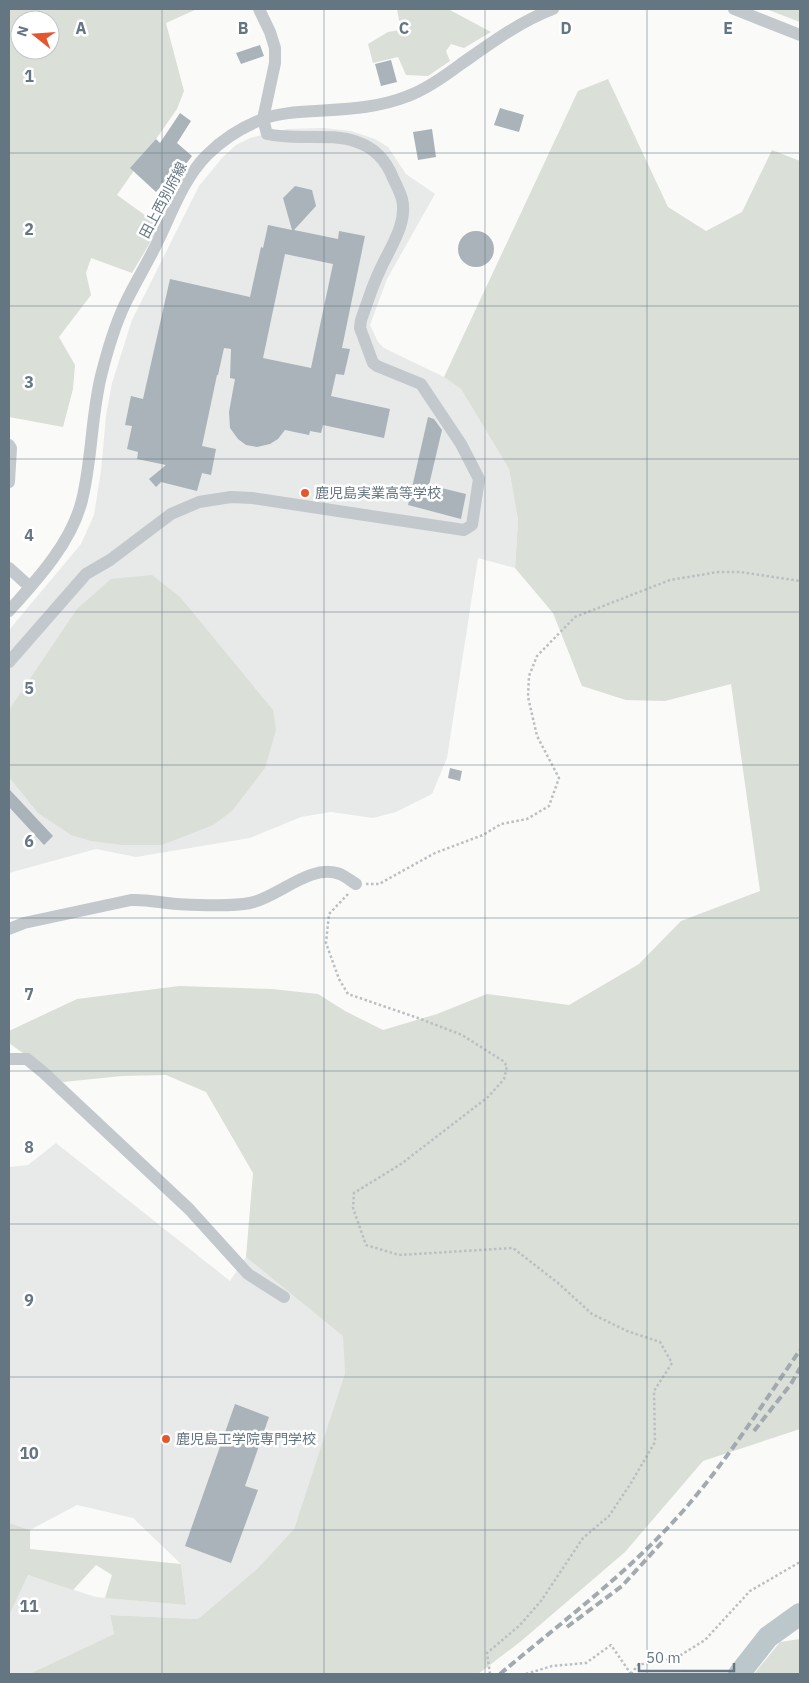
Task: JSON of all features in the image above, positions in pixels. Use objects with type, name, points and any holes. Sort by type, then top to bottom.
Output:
[{"type":"street","points":[[9,662],[86,574],[110,560],[171,514],[199,502],[231,497],[252,498],[464,530],[472,526],[479,479],[461,444],[420,384],[372,363],[360,328],[361,320],[380,269],[394,243],[401,220],[402,200],[388,165],[375,150],[356,141],[335,138],[281,137],[266,134],[263,119],[275,63],[275,48],[259,9]]},
{"type":"street","name":"田上西別府線","points":[[9,611],[68,537],[82,502],[94,412],[110,343],[124,305],[192,174],[205,156],[235,133],[263,119],[286,113],[361,108],[392,102],[411,95],[434,83],[502,35],[537,15],[553,9]]},
{"type":"street","points":[[734,9],[800,35]]},
{"type":"street","points":[[9,445],[9,482]]},
{"type":"street","points":[[9,568],[30,587]]},
{"type":"street","points":[[9,929],[24,923],[131,900],[147,899],[175,904],[237,905],[251,903],[316,873],[341,874],[356,884]]},
{"type":"street","points":[[9,1059],[27,1059],[44,1072],[189,1209],[248,1274],[284,1297]]},
{"type":"path","points":[[490,1674],[487,1653],[520,1626],[541,1601],[582,1538],[609,1516],[655,1442],[654,1391],[672,1363],[660,1342],[626,1331],[592,1314],[558,1283],[512,1248],[398,1255],[366,1245],[353,1208],[354,1193],[401,1164],[488,1097],[504,1079],[507,1066],[503,1060],[462,1036],[418,1018],[348,994],[339,979],[326,943],[329,914],[356,884],[379,884],[435,853],[483,835],[501,824],[527,819],[548,806],[559,778],[537,736],[528,697],[529,676],[537,656],[575,617],[670,580],[718,572],[740,572],[800,580]]},
{"type":"path","points":[[526,1674],[552,1666],[586,1663],[611,1645],[631,1674],[638,1665],[676,1658],[705,1640],[750,1591],[800,1562]]},
{"type":"shaded area","points":[[9,9],[197,9],[166,23],[184,91],[177,109],[117,195],[160,226],[132,273],[91,258],[86,273],[91,295],[59,337],[75,365],[73,389],[63,427],[9,417]]},
{"type":"shaded area","points":[[397,9],[448,9],[491,32],[464,48],[451,44],[446,51],[450,61],[428,76],[406,75],[398,57],[373,63],[368,44],[388,32],[405,29],[399,20]]},
{"type":"shaded area","points":[[766,9],[800,9],[800,22]]},
{"type":"shaded area","points":[[608,79],[668,207],[706,231],[742,212],[772,150],[800,161],[800,1429],[703,1461],[625,1552],[520,1642],[478,1674],[29,1674],[114,1634],[110,1615],[198,1619],[257,1569],[294,1529],[345,1373],[343,1336],[246,1257],[253,1173],[206,1092],[166,1075],[122,1076],[63,1082],[9,1043],[9,1031],[77,999],[179,986],[272,989],[318,994],[345,1011],[383,1030],[437,1014],[487,994],[569,1005],[639,964],[681,921],[760,891],[731,684],[665,701],[626,700],[582,686],[553,613],[515,568],[518,520],[509,469],[461,389],[444,377],[578,91]]},
{"type":"shaded area","name":"鹿児島実業高等学校","points":[[324,128],[351,131],[375,139],[388,147],[406,174],[435,194],[387,279],[370,325],[378,342],[384,348],[444,377],[461,389],[509,469],[518,520],[515,568],[478,558],[447,758],[432,794],[396,812],[373,818],[331,812],[301,817],[250,838],[136,857],[96,849],[9,873],[9,630],[81,544],[94,515],[112,383],[132,320],[199,186],[223,157],[236,145],[250,138],[287,129]]},
{"type":"shaded area","points":[[152,575],[180,597],[273,710],[276,730],[265,768],[232,811],[213,825],[162,845],[123,845],[91,841],[71,835],[38,813],[9,777],[9,710],[77,609],[111,579]]},
{"type":"shaded area","name":"鹿児島工学院専門学校","points":[[56,1143],[230,1281],[246,1257],[344,1336],[345,1373],[294,1529],[257,1569],[198,1619],[110,1615],[114,1634],[29,1674],[9,1674],[9,1616],[28,1575],[96,1597],[186,1605],[181,1564],[133,1518],[77,1505],[30,1530],[9,1523],[9,1167],[28,1165]]},
{"type":"shaded area","points":[[9,1523],[30,1530],[30,1549],[181,1564],[186,1605],[105,1598],[112,1575],[96,1565],[73,1590],[28,1575],[9,1616]]},
{"type":"shaded area","points":[[800,1639],[800,1674],[754,1674],[780,1642]]},
{"type":"building","points":[[260,45],[264,56],[241,64],[236,53]]},
{"type":"building","points":[[391,60],[397,82],[381,86],[375,64]]},
{"type":"building","points":[[500,108],[524,115],[519,132],[494,125]]},
{"type":"building","points":[[180,113],[191,121],[177,143],[192,156],[186,164],[183,161],[156,192],[130,168],[156,139],[160,143]]},
{"type":"building","points":[[432,129],[436,157],[418,160],[413,132]]},
{"type":"building","points":[[295,186],[312,190],[316,206],[294,230],[338,239],[339,231],[365,236],[342,348],[350,349],[344,375],[336,374],[331,396],[390,409],[384,438],[323,425],[321,433],[310,431],[309,435],[285,430],[278,439],[270,444],[257,447],[246,445],[238,439],[230,428],[229,412],[235,379],[230,378],[231,349],[224,348],[202,446],[216,449],[211,475],[202,473],[197,491],[161,482],[156,487],[149,479],[166,465],[137,459],[138,452],[127,449],[132,426],[125,425],[131,396],[143,399],[170,279],[250,297],[268,225],[292,230],[283,198]],"holes":[[[285,254],[333,264],[311,368],[263,358]]]},
{"type":"building","points":[[476,231],[483,232],[489,236],[493,242],[493,256],[489,262],[483,266],[476,267],[469,266],[463,262],[459,256],[458,249],[459,242],[463,236],[469,232]]},
{"type":"building","points":[[428,417],[434,419],[442,430],[429,485],[466,494],[461,519],[408,505]]},
{"type":"building","points":[[450,768],[462,771],[460,781],[448,778]]},
{"type":"building","points":[[9,789],[53,836],[44,845],[9,807]]},
{"type":"building","points":[[235,1404],[269,1417],[245,1486],[258,1490],[231,1563],[185,1546]]},
{"type":"waterway","points":[[739,1674],[768,1637],[800,1614]]},
{"type":"railway","points":[[500,1674],[598,1593],[646,1550],[668,1527],[719,1467],[800,1350]]},
{"type":"railway","points":[[754,1431],[791,1384],[800,1368]]},
{"type":"railway","points":[[567,1627],[622,1586],[662,1542]]},
{"type":"place","name":"鹿児島実業高等学校","points":[[305,493]]},
{"type":"place","name":"鹿児島工学院専門学校","points":[[166,1439]]}]
